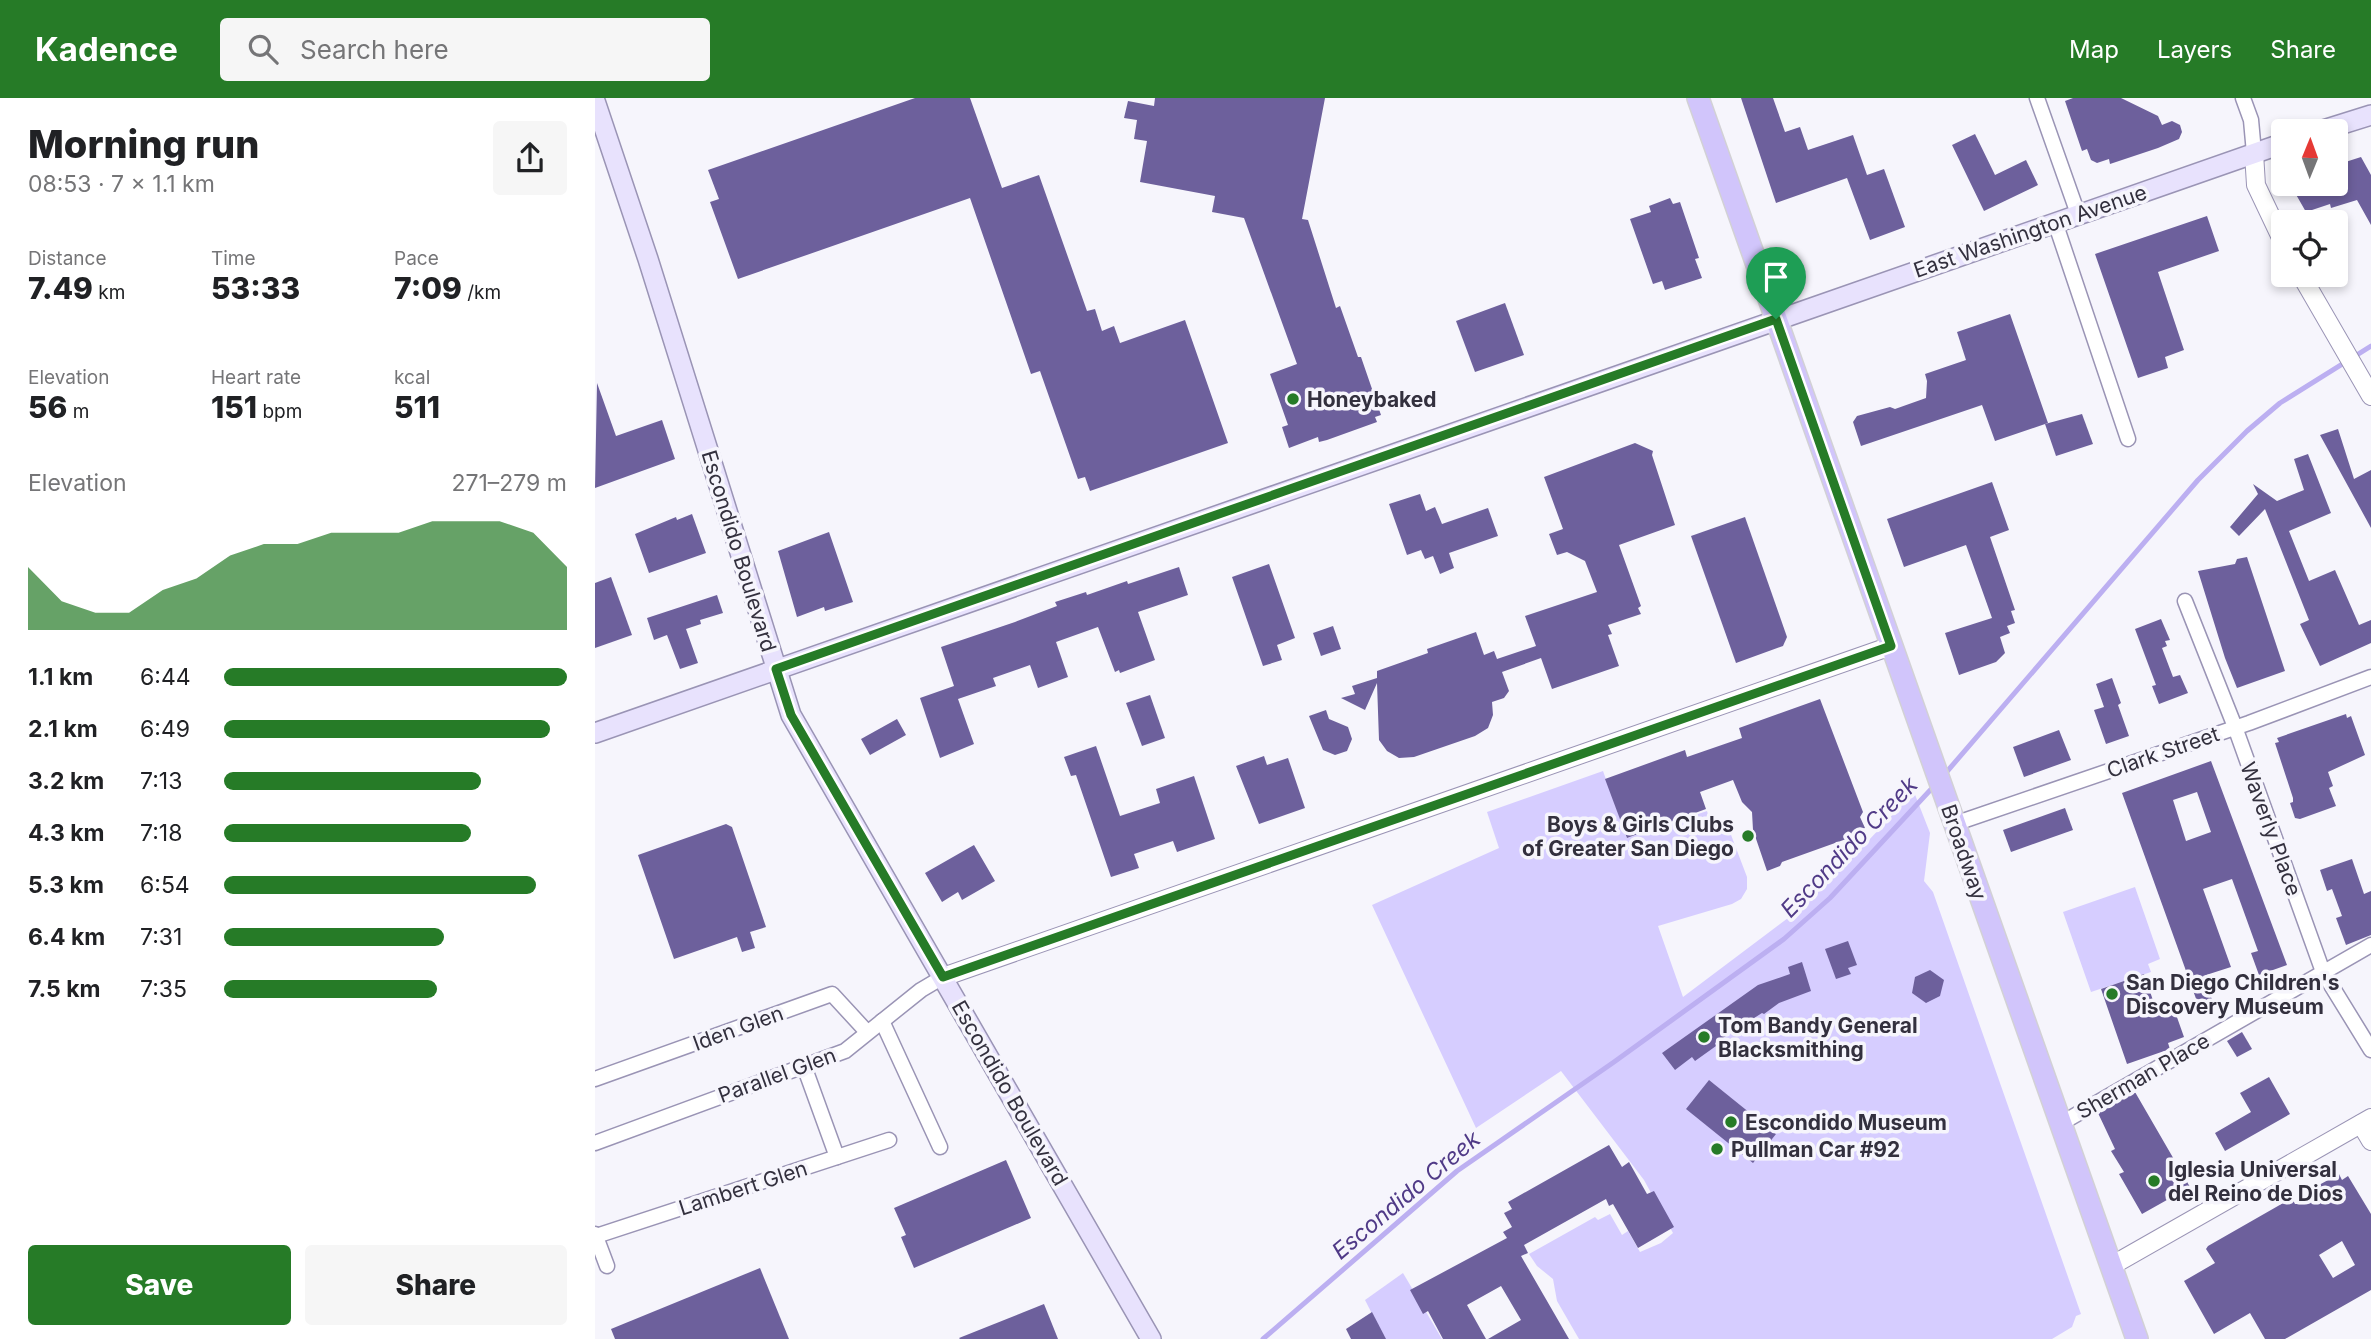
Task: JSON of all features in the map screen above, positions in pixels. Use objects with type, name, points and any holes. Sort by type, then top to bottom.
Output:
[{"type":"main road","name":"Broadway","points":[[1698,98],[2137,1339]]},
{"type":"main road","name":"Escondido Boulevard","points":[[595,101],[648,259],[791,715],[1151,1339]]},
{"type":"main road","points":[[2349,122],[2371,115]]},
{"type":"main road","name":"East Washington Avenue","points":[[595,733],[2271,147]]},
{"type":"street","points":[[2037,98],[2078,214]]},
{"type":"street","points":[[2243,98],[2251,120],[2256,185],[2271,217]]},
{"type":"street","points":[[2055,222],[2128,439]]},
{"type":"street","points":[[2308,287],[2369,392]]},
{"type":"street","name":"Waverly Place","points":[[2185,601],[2235,727],[2323,972],[2371,1050]]},
{"type":"street","points":[[943,977],[1891,646]]},
{"type":"street","name":"Clark Street","points":[[1954,824],[2371,679]]},
{"type":"street","name":"Sherman Place","points":[[2060,1124],[2371,944]]},
{"type":"street","name":"Parallel Glen","points":[[595,1143],[845,1051],[921,990],[943,977]]},
{"type":"street","name":"Iden Glen","points":[[595,1079],[832,994],[867,1032]]},
{"type":"street","points":[[882,1021],[940,1147]]},
{"type":"street","points":[[804,1066],[837,1157]]},
{"type":"street","points":[[2111,1266],[2366,1121],[2371,1141]]},
{"type":"street","name":"Lambert Glen","points":[[595,1235],[889,1140]]},
{"type":"street","points":[[595,1235],[607,1266]]},
{"type":"shaded area","points":[[1603,771],[1627,838],[1707,811],[1711,824],[1725,819],[1747,877],[1747,889],[1741,899],[1732,904],[1658,926],[1683,997],[1792,915],[1853,857],[1914,792],[1930,833],[1924,881],[1933,892],[2081,1314],[2076,1316],[2072,1327],[2052,1339],[1579,1339],[1557,1301],[1553,1279],[1537,1266],[1529,1254],[1595,1217],[1598,1220],[1610,1214],[1622,1235],[1628,1231],[1640,1252],[1661,1243],[1673,1233],[1644,1180],[1561,1071],[1476,1128],[1372,905],[1499,848],[1487,812]]},
{"type":"shaded area","points":[[2135,887],[2160,959],[2148,964],[2151,972],[2091,992],[2063,912]]},
{"type":"shaded area","points":[[1403,1273],[1442,1339],[1385,1339],[1365,1300]]},
{"type":"building","points":[[915,98],[970,98],[1002,188],[1039,175],[1087,311],[1095,309],[1102,331],[1114,326],[1120,343],[1185,320],[1228,443],[1090,491],[1085,477],[1078,479],[1040,371],[1031,374],[970,198],[738,279],[710,202],[719,199],[708,170]]},
{"type":"building","points":[[1155,98],[1325,98],[1302,219],[1308,220],[1336,308],[1340,306],[1358,357],[1361,357],[1381,415],[1375,417],[1377,422],[1327,440],[1319,442],[1318,437],[1289,448],[1282,427],[1288,425],[1270,374],[1297,364],[1244,218],[1212,212],[1215,196],[1140,182],[1147,141],[1134,139],[1137,120],[1124,118],[1128,101],[1154,106]]},
{"type":"building","points":[[1741,98],[1773,98],[1785,132],[1800,127],[1808,150],[1853,135],[1867,175],[1884,169],[1905,227],[1870,240],[1847,178],[1776,203]]},
{"type":"building","points":[[2073,98],[2121,98],[2158,116],[2162,125],[2172,121],[2180,125],[2182,132],[2179,139],[2158,148],[2110,164],[2109,159],[2097,163],[2091,160],[2087,149],[2082,151],[2065,101]]},
{"type":"building","points":[[1975,134],[1995,175],[2026,160],[2038,185],[1984,211],[1952,145]]},
{"type":"building","points":[[2361,157],[2371,175],[2371,225],[2357,200],[2331,208],[2330,204],[2305,210],[2297,196],[2349,196],[2349,161]]},
{"type":"building","points":[[1670,198],[1673,204],[1680,202],[1699,258],[1695,259],[1702,278],[1665,290],[1662,281],[1653,284],[1630,219],[1651,212],[1649,206]]},
{"type":"building","points":[[2207,216],[2219,251],[2158,272],[2184,350],[2165,357],[2168,368],[2138,378],[2095,254]]},
{"type":"building","points":[[1505,303],[1524,355],[1475,372],[1456,321]]},
{"type":"building","points":[[2010,314],[2048,423],[1995,441],[1982,405],[1861,446],[1853,422],[1857,416],[1890,407],[1895,409],[1926,398],[1925,374],[1966,360],[1957,332]]},
{"type":"building","points":[[597,383],[616,436],[662,420],[675,459],[595,488]]},
{"type":"building","points":[[2082,414],[2093,444],[2056,456],[2045,424]]},
{"type":"building","points":[[2338,429],[2354,479],[2371,470],[2371,528],[2320,435]]},
{"type":"building","points":[[1635,443],[1653,451],[1675,525],[1619,545],[1641,606],[1638,608],[1641,614],[1608,625],[1612,634],[1608,635],[1619,666],[1552,689],[1541,658],[1502,672],[1509,691],[1504,698],[1492,702],[1493,715],[1488,728],[1475,736],[1414,757],[1399,758],[1387,751],[1379,740],[1377,683],[1365,710],[1341,698],[1355,694],[1352,686],[1377,678],[1377,671],[1428,653],[1427,649],[1476,632],[1484,655],[1494,651],[1497,659],[1536,646],[1525,616],[1597,592],[1585,561],[1567,552],[1557,555],[1549,534],[1563,529],[1544,477]]},
{"type":"building","points":[[2308,454],[2331,513],[2289,531],[2309,581],[2335,570],[2359,625],[2371,620],[2371,643],[2320,666],[2300,624],[2309,620],[2265,509],[2239,536],[2230,527],[2258,494],[2253,484],[2277,501],[2304,490],[2294,459]]},
{"type":"building","points":[[1992,482],[2009,530],[1990,537],[2015,610],[2011,611],[2015,623],[2007,626],[2010,633],[2000,637],[2005,653],[1996,662],[1959,675],[1945,633],[1992,618],[1966,545],[1904,567],[1887,519]]},
{"type":"building","points":[[1420,494],[1426,511],[1435,507],[1442,524],[1488,508],[1498,536],[1449,553],[1454,568],[1440,574],[1433,556],[1425,559],[1421,550],[1407,555],[1389,504]]},
{"type":"building","points":[[692,514],[706,553],[649,573],[635,534],[676,517],[677,520]]},
{"type":"building","points":[[1745,517],[1787,637],[1783,646],[1736,663],[1691,536]]},
{"type":"building","points":[[829,532],[853,602],[825,611],[824,607],[797,617],[778,551]]},
{"type":"building","points":[[2247,557],[2285,671],[2237,688],[2198,571],[2235,564],[2237,559]]},
{"type":"building","points":[[1269,564],[1295,638],[1277,645],[1282,660],[1263,666],[1232,577]]},
{"type":"building","points":[[1179,567],[1188,595],[1138,612],[1155,660],[1120,673],[1119,670],[1115,672],[1098,627],[1056,642],[1068,677],[1038,688],[1030,665],[993,678],[996,686],[958,699],[974,744],[940,758],[920,698],[954,686],[941,647],[1057,606],[1055,602],[1086,592],[1087,595],[1127,581],[1128,584]]},
{"type":"building","points":[[611,577],[632,635],[595,648],[595,583]]},
{"type":"building","points":[[717,595],[723,613],[700,620],[701,624],[686,629],[698,663],[680,669],[667,635],[654,640],[647,618]]},
{"type":"building","points":[[2161,619],[2170,640],[2165,641],[2167,646],[2162,648],[2173,677],[2180,675],[2188,693],[2159,704],[2152,686],[2156,685],[2135,629]]},
{"type":"building","points":[[1333,626],[1341,649],[1321,656],[1313,633]]},
{"type":"building","points":[[2112,678],[2129,736],[2106,744],[2094,710],[2104,707],[2096,684]]},
{"type":"building","points":[[1150,695],[1165,738],[1142,746],[1126,703]]},
{"type":"building","points":[[1820,699],[1863,812],[1860,817],[1865,828],[1852,832],[1849,838],[1782,862],[1780,866],[1767,871],[1753,830],[1752,812],[1742,802],[1733,780],[1700,792],[1706,809],[1627,838],[1605,779],[1685,750],[1687,757],[1742,738],[1739,728]]},
{"type":"building","points":[[1326,710],[1329,719],[1348,727],[1352,739],[1347,751],[1335,755],[1323,750],[1309,716]]},
{"type":"building","points":[[2346,714],[2347,718],[2351,716],[2365,755],[2328,772],[2333,786],[2329,788],[2336,806],[2300,819],[2295,818],[2290,803],[2293,798],[2275,743],[2279,742],[2277,738]]},
{"type":"building","points":[[897,719],[906,735],[870,755],[861,739]]},
{"type":"building","points":[[2059,730],[2071,760],[2024,777],[2013,747]]},
{"type":"building","points":[[1096,746],[1120,816],[1160,803],[1156,789],[1194,776],[1215,839],[1177,852],[1173,841],[1134,854],[1139,868],[1111,877],[1076,775],[1071,776],[1064,757]]},
{"type":"building","points":[[1264,756],[1267,765],[1288,758],[1305,808],[1259,824],[1236,766]]},
{"type":"building","points":[[2211,761],[2287,965],[2259,975],[2251,953],[2258,951],[2232,879],[2203,889],[2231,967],[2203,976],[2213,1002],[2199,1007],[2122,793]],"holes":[[[2197,792],[2211,832],[2186,841],[2173,800]]]},
{"type":"building","points":[[2065,808],[2073,830],[2011,852],[2003,830]]},
{"type":"building","points":[[726,824],[732,827],[766,927],[750,932],[755,948],[742,952],[737,937],[674,959],[638,855]]},
{"type":"building","points":[[974,845],[995,881],[962,900],[958,892],[942,902],[925,873]]},
{"type":"building","points":[[2352,859],[2364,894],[2371,891],[2371,935],[2346,945],[2336,918],[2342,916],[2332,889],[2327,891],[2320,870]]},
{"type":"building","points":[[1848,941],[1857,965],[1848,968],[1851,974],[1836,979],[1825,949]]},
{"type":"building","points":[[1802,962],[1811,991],[1779,1003],[1715,1043],[1716,1046],[1695,1061],[1692,1057],[1675,1070],[1662,1053],[1758,985],[1790,974],[1788,967]]},
{"type":"building","points":[[1930,970],[1944,980],[1940,996],[1926,1003],[1912,993],[1915,977]]},
{"type":"building","points":[[2144,974],[2157,1012],[2173,1006],[2184,1037],[2168,1043],[2170,1049],[2127,1064],[2101,989]]},
{"type":"building","points":[[2242,1032],[2252,1049],[2237,1057],[2227,1041]]},
{"type":"building","points":[[2269,1077],[2290,1114],[2225,1151],[2215,1133],[2251,1112],[2240,1093]]},
{"type":"building","name":"Escondido Museum","points":[[1709,1080],[1776,1134],[1753,1163],[1686,1109]]},
{"type":"building","points":[[2135,1092],[2190,1187],[2142,1214],[2119,1174],[2124,1172],[2111,1151],[2115,1149],[2098,1113]]},
{"type":"building","points":[[1609,1145],[1622,1167],[1629,1162],[1647,1194],[1654,1191],[1674,1227],[1638,1248],[1613,1204],[1609,1206],[1606,1199],[1524,1245],[1528,1253],[1521,1256],[1569,1339],[1488,1339],[1521,1320],[1501,1286],[1467,1305],[1486,1339],[1443,1339],[1428,1311],[1423,1314],[1410,1290],[1507,1238],[1503,1232],[1512,1227],[1504,1213],[1512,1209],[1508,1202]]},
{"type":"building","points":[[1006,1160],[1031,1218],[914,1268],[901,1237],[906,1235],[894,1208]]},
{"type":"building","points":[[2339,1174],[2342,1180],[2348,1176],[2371,1214],[2371,1290],[2285,1339],[2265,1339],[2250,1313],[2214,1334],[2184,1281],[2215,1263],[2206,1249],[2208,1246],[2292,1198],[2295,1204],[2300,1204],[2323,1191],[2319,1185]],"holes":[[[2342,1241],[2355,1265],[2333,1278],[2319,1255]]]},
{"type":"building","points":[[760,1268],[789,1339],[615,1339],[611,1329]]},
{"type":"building","points":[[1044,1304],[1058,1339],[959,1338]]},
{"type":"building","points":[[1372,1312],[1386,1339],[1351,1339],[1346,1329]]},
{"type":"waterway","name":"Escondido Creek","points":[[1944,775],[2198,480],[2247,431],[2280,403],[2371,346]]},
{"type":"waterway","name":"Escondido Creek","points":[[1263,1339],[1457,1171],[1784,939],[1830,898],[1935,785]]},
{"type":"place","name":"Honeybaked","points":[[1293,399]]},
{"type":"place","name":"Boys & Girls Clubs of Greater San Diego","points":[[1748,836]]},
{"type":"place","name":"San Diego Children's Discovery Museum","points":[[2112,994]]},
{"type":"place","name":"Tom Bandy General Blacksmithing","points":[[1704,1037]]},
{"type":"place","name":"Escondido Museum","points":[[1731,1122]]},
{"type":"place","name":"Pullman Car #92","points":[[1717,1149]]},
{"type":"place","name":"Iglesia Universal del Reino de Dios","points":[[2154,1181]]},
{"type":"route","points":[[1776,319],[1891,646],[943,977],[791,715],[776,669],[1776,319]]}]
